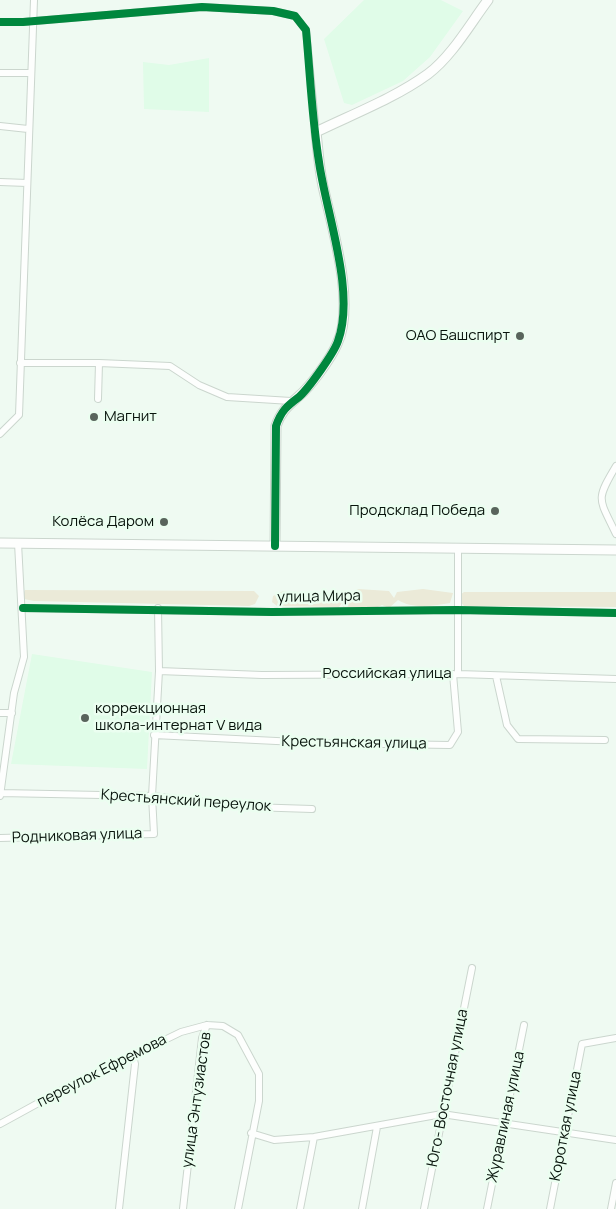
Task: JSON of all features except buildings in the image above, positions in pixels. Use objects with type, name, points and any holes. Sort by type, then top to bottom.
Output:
[{"type":"street","points":[[0,434],[19,415],[34,0]]},
{"type":"street","points":[[316,132],[383,99],[428,74],[450,52],[488,0]]},
{"type":"street","points":[[0,22],[202,7],[273,10],[295,16],[306,30],[318,160],[342,286],[344,318],[338,343],[331,356],[299,396],[291,401],[281,413],[276,426],[275,546]]},
{"type":"street","points":[[0,73],[30,73]]},
{"type":"street","points":[[0,126],[28,129]]},
{"type":"street","points":[[0,182],[27,184]]},
{"type":"street","points":[[20,363],[170,366],[199,386],[227,397],[291,401]]},
{"type":"street","points":[[98,399],[99,364]]},
{"type":"street","points":[[616,466],[600,492],[602,504],[616,534]]},
{"type":"street","points":[[0,542],[616,548]]},
{"type":"street","points":[[0,795],[14,692],[24,657],[23,608],[18,543]]},
{"type":"street","points":[[455,674],[458,547]]},
{"type":"street","name":"улица Мира","points":[[23,608],[158,608],[272,612],[457,610],[616,613]]},
{"type":"street","points":[[152,796],[159,671],[158,608]]},
{"type":"street","name":"Российская улица","points":[[159,671],[262,675],[455,674],[616,679]]},
{"type":"street","name":"Крестьянская улица","points":[[154,735],[317,743],[450,745],[458,732],[455,674]]},
{"type":"street","points":[[496,676],[506,725],[518,740],[606,740]]},
{"type":"street","points":[[0,713],[12,714]]},
{"type":"street","name":"Крестьянский переулок","points":[[0,795],[152,796],[250,807],[312,809]]},
{"type":"street","name":"Родниковая улица","points":[[0,838],[154,834],[152,796]]},
{"type":"street","name":"Юго- Восточная улица","points":[[424,1209],[472,968]]},
{"type":"street","name":"переулок Ефремова","points":[[0,1124],[62,1090],[181,1032],[207,1025]]},
{"type":"street","name":"улица Энтузиастов","points":[[183,1209],[202,1038],[207,1025],[223,1026],[238,1035],[258,1074],[259,1101],[251,1133],[238,1209]]},
{"type":"street","name":"Журавлиная улица","points":[[487,1209],[524,1025]]},
{"type":"street","name":"Короткая улица","points":[[550,1209],[582,1044],[616,1038]]},
{"type":"street","points":[[119,1209],[135,1064],[133,1056]]},
{"type":"street","points":[[251,1133],[274,1140],[314,1137],[442,1114],[566,1131],[616,1140]]},
{"type":"street","points":[[362,1209],[377,1127]]},
{"type":"street","points":[[300,1209],[314,1137]]},
{"type":"street","points":[[611,1209],[616,1183]]},
{"type":"shaded area","points":[[364,0],[441,0],[463,11],[430,57],[403,81],[352,105],[344,103],[324,39]]},
{"type":"shaded area","points":[[209,58],[209,112],[144,109],[143,62],[169,65]]},
{"type":"shaded area","points":[[358,589],[389,591],[394,598],[397,592],[423,589],[453,593],[450,603],[430,606],[410,605],[398,600],[389,608],[382,605],[378,607],[343,607],[342,603],[339,607],[277,606],[272,602],[273,596],[283,591],[339,594],[343,598]]},
{"type":"shaded area","points":[[25,590],[254,591],[259,596],[255,604],[249,606],[34,601],[24,599],[23,594]]},
{"type":"shaded area","points":[[464,592],[616,592],[616,607],[464,606],[460,601],[460,595]]},
{"type":"shaded area","name":"коррекционная школа-интернат V вида","points":[[32,654],[152,672],[147,769],[11,764]]},
{"type":"cycle path","points":[[0,22],[23,22],[202,7],[273,11],[295,16],[306,30],[317,146],[342,276],[343,321],[338,341],[327,362],[303,393],[285,409],[276,426],[275,546]]},
{"type":"cycle path","points":[[23,608],[272,612],[457,610],[616,613]]},
{"type":"place","name":"ОАО Башспирт","points":[[520,336]]},
{"type":"place","name":"Магнит","points":[[94,417]]},
{"type":"place","name":"Продсклад Победа","points":[[495,511]]},
{"type":"place","name":"Колёса Даром","points":[[164,522]]},
{"type":"place","name":"коррекционная школа-интернат V вида","points":[[85,718]]}]
